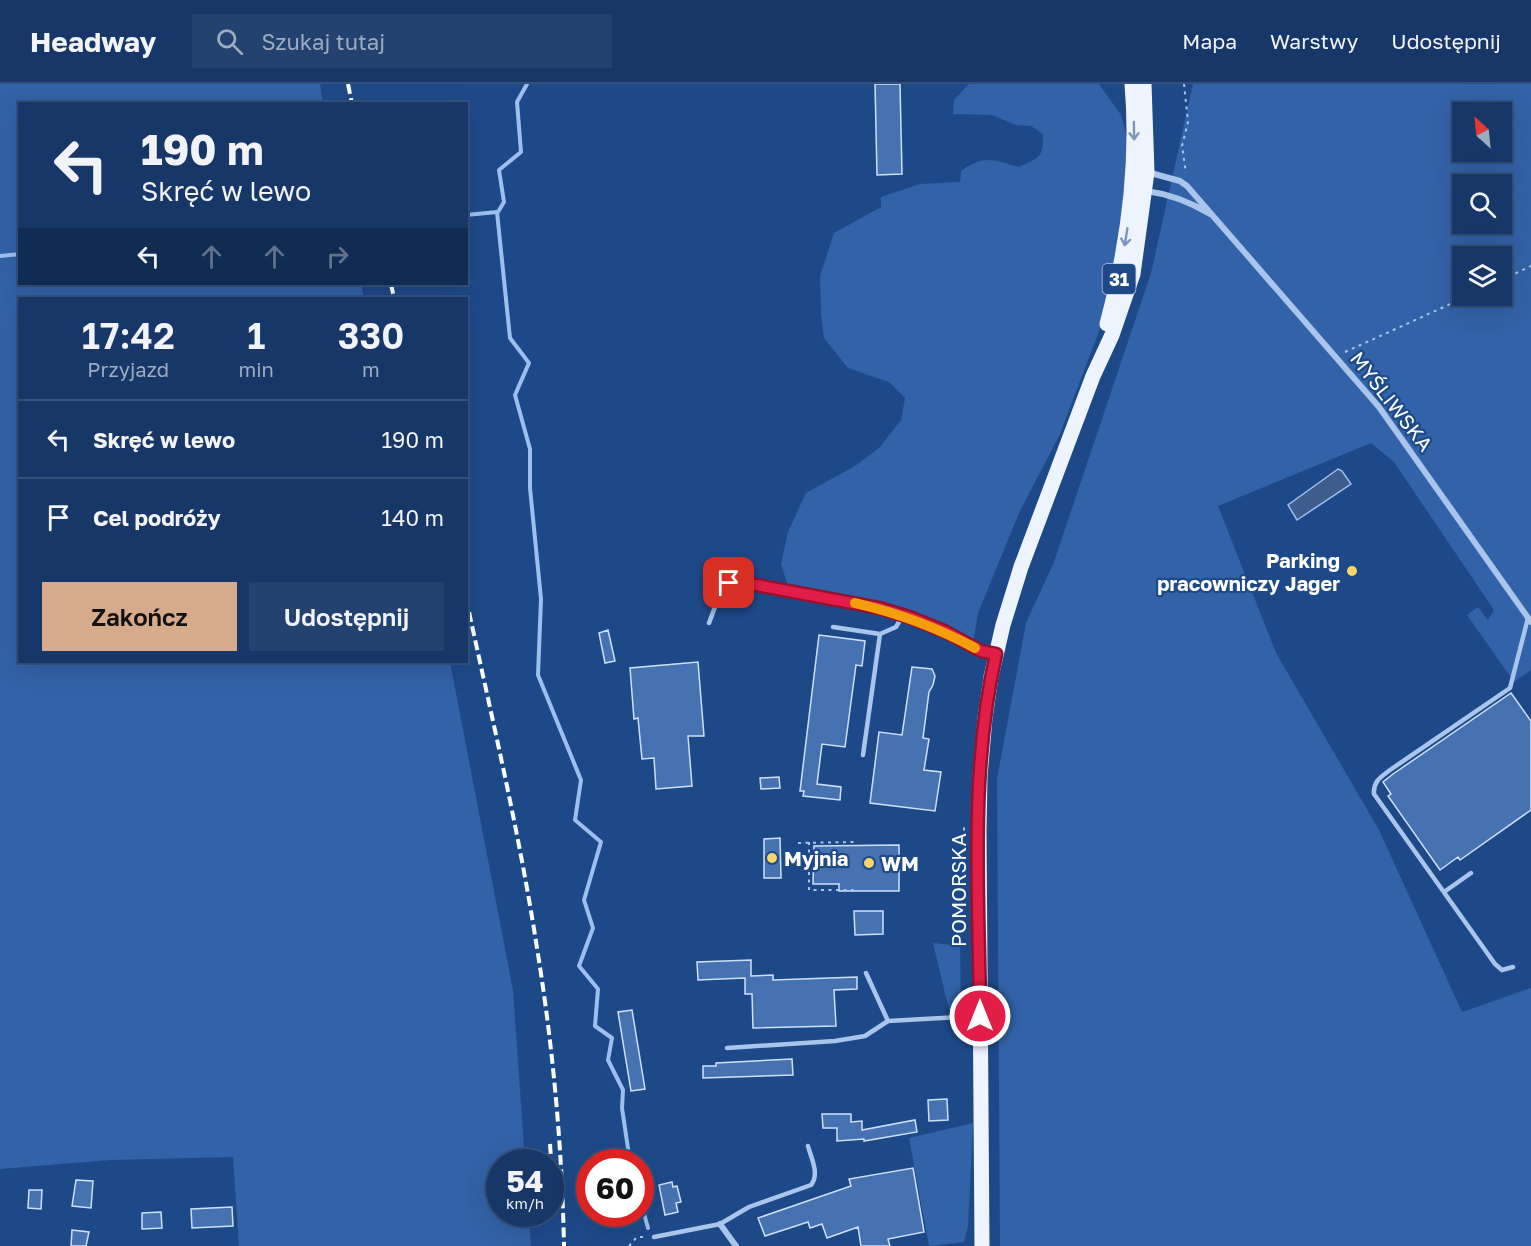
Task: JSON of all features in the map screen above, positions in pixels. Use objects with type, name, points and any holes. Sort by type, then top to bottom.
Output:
[{"type":"main road","name":"31","points":[[1093,376],[1112,336],[1133,274],[1145,191],[1134,143],[1132,84]]},
{"type":"main road","name":"31","points":[[1093,376],[1121,271],[1140,176],[1144,84]]},
{"type":"main road","name":"POMORSKA","points":[[982,1246],[980,776],[985,718],[996,654],[1016,581],[1093,376]]},
{"type":"street","name":"MYŚLIWSKA","points":[[1140,176],[1180,181],[1187,186],[1336,356],[1400,434],[1529,620]]},
{"type":"street","name":"MYŚLIWSKA","points":[[1145,191],[1175,197],[1210,214]]},
{"type":"street","points":[[720,1224],[736,1246]]},
{"type":"lane","points":[[709,623],[723,591],[729,583],[735,581],[849,601],[903,615],[946,632],[981,651],[996,654]]},
{"type":"lane","points":[[833,627],[880,634],[896,627],[903,615]]},
{"type":"lane","points":[[1513,967],[1502,970],[1495,964],[1374,794],[1374,786],[1377,780],[1390,770],[1510,688],[1529,620]]},
{"type":"lane","points":[[863,755],[880,634]]},
{"type":"lane","points":[[1444,892],[1471,873]]},
{"type":"lane","points":[[866,973],[888,1021]]},
{"type":"lane","points":[[727,1048],[835,1041],[865,1036],[888,1021],[980,1016]]},
{"type":"lane","points":[[654,1237],[720,1224],[749,1207],[811,1185],[816,1173],[808,1146]]},
{"type":"path","points":[[1184,84],[1188,122],[1182,146],[1187,186]]},
{"type":"path","points":[[1512,275],[1531,266]]},
{"type":"path","points":[[1336,356],[1452,303]]},
{"type":"path","points":[[809,842],[809,890],[856,890]]},
{"type":"path","points":[[798,843],[856,842]]},
{"type":"path","points":[[629,1246],[637,1237],[654,1237]]},
{"type":"shaded area","points":[[0,84],[320,84],[323,102],[18,102],[18,285],[361,285],[364,297],[18,297],[18,663],[450,663],[513,990],[524,1149],[486,1149],[486,1227],[530,1227],[531,1246],[239,1246],[233,1157],[111,1160],[0,1169]]},
{"type":"shaded area","points":[[969,84],[1099,84],[1121,115],[1129,144],[1117,258],[1101,326],[1060,434],[1019,513],[978,613],[973,643],[927,620],[891,607],[857,597],[788,586],[781,564],[788,532],[806,493],[855,466],[880,447],[901,420],[905,398],[889,382],[848,368],[824,338],[820,276],[834,233],[881,207],[881,197],[920,184],[960,182],[961,171],[983,160],[1019,167],[1036,159],[1041,152],[1043,134],[1031,126],[1016,125],[992,115],[953,114],[954,100]]},
{"type":"shaded area","points":[[1193,84],[1531,84],[1531,670],[1514,682],[1467,615],[1478,607],[1488,620],[1494,610],[1394,462],[1371,443],[1218,506],[1276,653],[1379,830],[1462,1012],[1531,988],[1531,1246],[1000,1246],[997,779],[1026,623],[1054,562],[1151,273]]},
{"type":"shaded area","points":[[1338,469],[1351,484],[1297,520],[1288,505]]},
{"type":"shaded area","points":[[933,943],[960,946],[961,1007],[949,1010]]},
{"type":"shaded area","points":[[973,1123],[968,1226],[964,1242],[929,1246],[909,1138]]},
{"type":"building","points":[[875,84],[900,84],[902,174],[877,175]]},
{"type":"building","points":[[608,630],[615,661],[605,663],[599,633]]},
{"type":"building","points":[[819,635],[865,641],[862,666],[856,665],[845,747],[822,744],[817,784],[841,787],[840,800],[803,796],[804,791],[800,791]]},
{"type":"building","points":[[698,662],[704,736],[688,736],[692,786],[656,789],[654,758],[642,759],[638,718],[634,719],[630,668]]},
{"type":"building","points":[[912,667],[932,669],[935,676],[929,692],[923,738],[929,739],[924,770],[941,772],[935,811],[870,803],[879,732],[902,735]]},
{"type":"building","points":[[1511,693],[1531,721],[1531,810],[1460,860],[1458,857],[1440,870],[1388,796],[1391,794],[1383,782]]},
{"type":"building","points":[[779,777],[780,788],[761,789],[760,778]]},
{"type":"building","name":"Myjnia","points":[[780,838],[781,878],[764,878],[764,839]]},
{"type":"building","points":[[899,845],[899,891],[839,891],[839,884],[813,884],[814,846]]},
{"type":"building","points":[[854,911],[883,911],[883,934],[855,935]]},
{"type":"building","points":[[751,960],[751,976],[773,975],[773,980],[857,977],[857,989],[834,990],[836,1026],[753,1028],[752,994],[745,994],[745,978],[698,980],[697,962]]},
{"type":"building","points":[[632,1010],[645,1089],[631,1091],[618,1012]]},
{"type":"building","points":[[792,1059],[793,1075],[703,1078],[703,1066],[716,1066],[716,1063]]},
{"type":"building","points":[[947,1099],[948,1120],[929,1121],[928,1100]]},
{"type":"building","points":[[822,1114],[851,1114],[851,1122],[862,1121],[862,1130],[915,1120],[917,1132],[864,1141],[864,1139],[837,1141],[837,1128],[823,1128]]},
{"type":"building","points":[[913,1168],[924,1232],[888,1239],[890,1246],[861,1246],[858,1227],[827,1238],[822,1224],[810,1228],[808,1222],[765,1236],[758,1218],[851,1186],[849,1179]]},
{"type":"building","points":[[76,1180],[93,1181],[91,1208],[72,1206]]},
{"type":"building","points":[[672,1182],[673,1187],[677,1186],[681,1202],[676,1203],[678,1212],[665,1215],[659,1185]]},
{"type":"building","points":[[29,1190],[42,1190],[41,1209],[28,1208]]},
{"type":"building","points":[[232,1207],[233,1226],[192,1228],[191,1209]]},
{"type":"building","points":[[161,1212],[162,1228],[142,1229],[142,1213]]},
{"type":"building","points":[[72,1230],[89,1232],[86,1246],[71,1246]]},
{"type":"waterway","points":[[498,212],[504,202],[499,170],[521,152],[517,102],[527,84]]},
{"type":"waterway","points":[[468,215],[497,212],[510,338],[529,363],[515,395],[530,449],[530,488],[541,599],[538,675],[581,780],[575,820],[601,842],[584,900],[593,928],[579,966],[598,989],[595,1026],[612,1038],[608,1060],[623,1090],[622,1108],[628,1149]]},
{"type":"waterway","points":[[0,256],[18,254]]},
{"type":"railway","points":[[348,84],[352,102]]},
{"type":"railway","points":[[391,285],[394,297]]},
{"type":"railway","points":[[468,607],[513,816],[543,985],[559,1134],[564,1246]]},
{"type":"railway","points":[[550,1144],[550,1149]]},
{"type":"slow traffic","points":[[855,603],[909,617],[946,632],[975,648]]},
{"type":"place","name":"Parking pracowniczy Jager","points":[[1352,571]]},
{"type":"place","name":"Myjnia","points":[[772,858]]},
{"type":"place","name":"WM","points":[[869,863]]},
{"type":"route","points":[[729,583],[735,581],[879,608],[946,632],[981,651],[996,654],[985,718],[980,776],[980,1016]]}]
